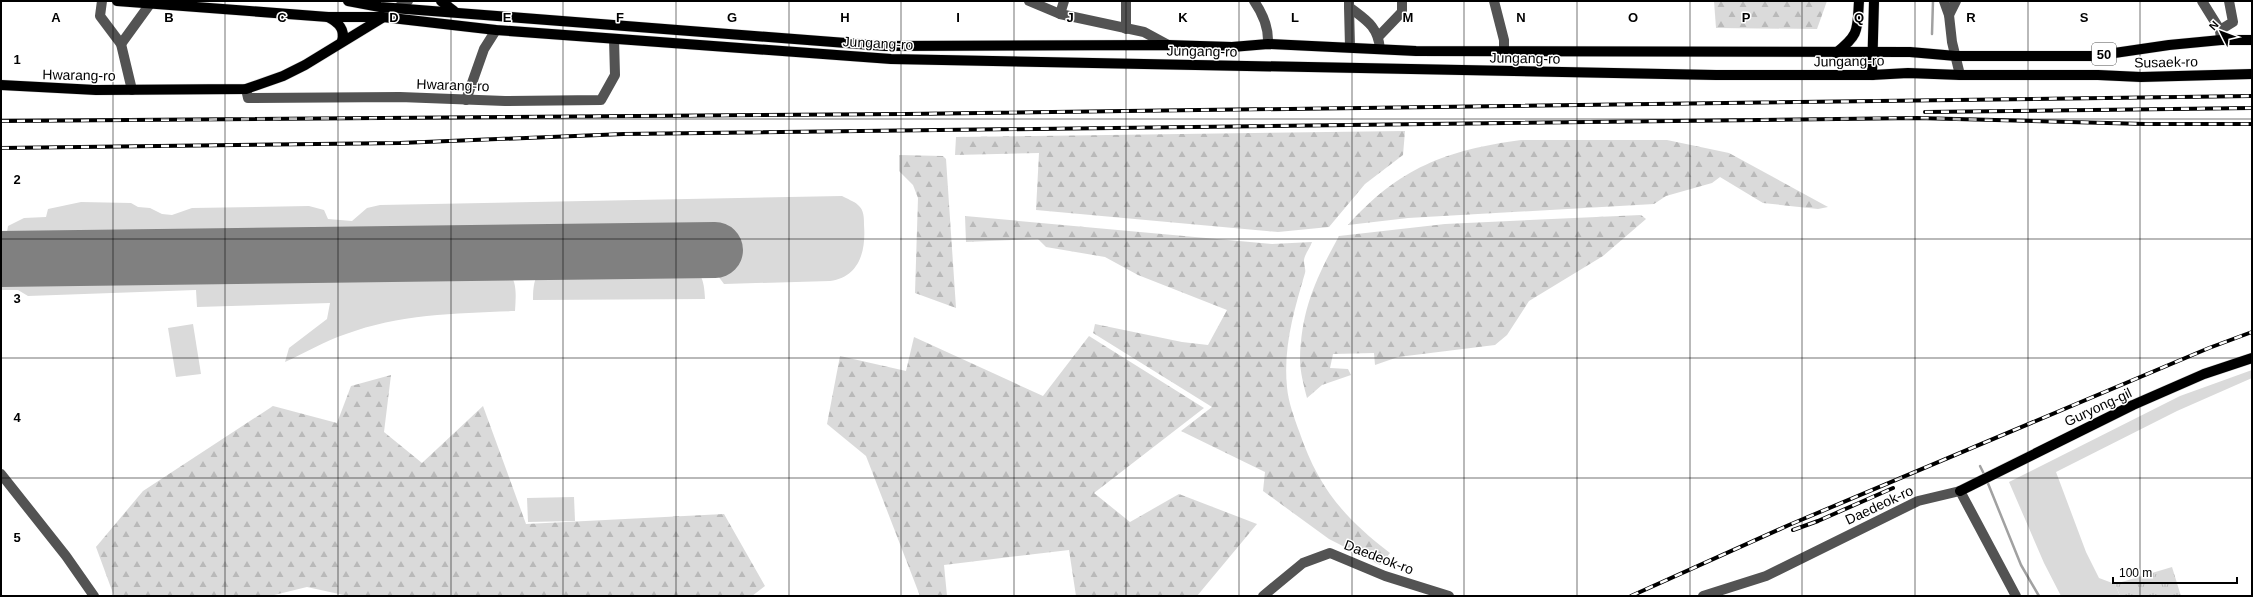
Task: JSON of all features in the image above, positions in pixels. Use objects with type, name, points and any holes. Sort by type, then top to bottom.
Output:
[{"type":"main road","name":"Jungang-ro","points":[[117,1],[328,17],[383,17],[496,30],[891,59],[1716,76],[1872,75],[1908,73],[1960,75]]},
{"type":"main road","name":"Jungang-ro","points":[[348,1],[380,6],[884,46],[1168,45],[1232,47],[1268,44],[1416,51],[1504,50],[1872,54],[1910,52],[1956,56]]},
{"type":"main road","points":[[441,1],[454,11]]},
{"type":"main road","points":[[1836,53],[1847,44],[1856,33],[1859,1]]},
{"type":"main road","points":[[1872,75],[1874,1]]},
{"type":"main road","name":"Hwarang-ro","points":[[1,85],[132,90],[246,89],[283,76],[299,68],[399,7]]},
{"type":"main road","points":[[328,17],[338,24],[342,30],[342,41]]},
{"type":"main road","name":"Susaek-ro","points":[[1956,56],[2094,56],[2221,35],[2252,40]]},
{"type":"main road","name":"Susaek-ro","points":[[1960,75],[2098,75],[2141,78],[2252,74]]},
{"type":"main road","name":"Guryong-gil","points":[[1963,490],[2133,405],[2204,374],[2252,358]]},
{"type":"street","name":"Hwarang-ro","points":[[102,1],[100,16],[121,44],[132,90]]},
{"type":"street","points":[[399,7],[408,1]]},
{"type":"street","points":[[1029,1],[1060,14],[1144,32],[1168,45]]},
{"type":"street","points":[[1060,14],[1064,1]]},
{"type":"street","points":[[1126,1],[1126,29]]},
{"type":"street","points":[[1254,1],[1262,13],[1269,33],[1268,44]]},
{"type":"street","points":[[1379,36],[1402,12],[1402,1]]},
{"type":"street","name":"Jungang-ro","points":[[1494,1],[1504,40],[1504,50]]},
{"type":"street","points":[[1944,1],[1950,15],[1950,28],[1960,75]]},
{"type":"street","points":[[1950,15],[1956,1]]},
{"type":"street","points":[[2202,1],[2221,35],[2233,22],[2229,1]]},
{"type":"street","points":[[121,44],[150,4]]},
{"type":"street","points":[[1349,4],[1371,24],[1379,36],[1380,49]]},
{"type":"street","points":[[1349,4],[1350,47]]},
{"type":"street","points":[[466,100],[484,49],[496,30]]},
{"type":"street","name":"Hwarang-ro","points":[[246,89],[248,98],[400,97],[505,101],[601,100],[615,75],[614,38]]},
{"type":"street","points":[[1,474],[66,556],[94,596]]},
{"type":"street","points":[[1963,490],[2016,596]]},
{"type":"street","name":"Daedeok-ro","points":[[1703,596],[1766,576],[1918,501],[1963,490]]},
{"type":"street","name":"Daedeok-ro","points":[[1263,596],[1303,562],[1330,553],[1385,576],[1449,596]]},
{"type":"green space","points":[[1714,1],[1827,1],[1817,29],[1716,28]]},
{"type":"green space","points":[[1405,131],[1403,155],[1365,184],[1329,227],[1278,232],[1036,210],[1039,153],[955,155],[956,137]]},
{"type":"green space","points":[[1521,140],[1667,140],[1729,153],[1828,207],[1818,209],[1763,203],[1720,177],[1712,183],[1666,196],[1654,204],[1408,218],[1348,225],[1367,205],[1386,189],[1405,176],[1426,165],[1447,156],[1470,149]]},
{"type":"green space","points":[[899,155],[943,156],[946,159],[956,308],[915,293],[918,198],[913,185],[899,171]]},
{"type":"green space","points":[[842,196],[852,201],[863,211],[864,244],[859,261],[854,268],[848,274],[830,281],[724,284],[718,276],[720,239],[1,249],[1,238],[6,238],[8,226],[24,218],[46,217],[48,209],[81,202],[131,203],[138,207],[150,208],[162,214],[172,215],[192,208],[309,206],[324,210],[328,219],[352,221],[367,208],[380,205]]},
{"type":"green space","points":[[1641,215],[1646,219],[1603,256],[1529,301],[1507,335],[1495,345],[1398,357],[1375,365],[1374,353],[1333,354],[1330,368],[1348,369],[1351,375],[1322,385],[1307,398],[1300,364],[1303,325],[1311,295],[1317,280],[1339,236],[1445,224]]},
{"type":"green space","points":[[965,216],[1272,244],[1312,242],[1304,259],[1305,273],[1290,329],[1286,372],[1290,403],[1306,451],[1324,485],[1334,500],[1359,527],[1390,553],[1380,565],[1329,539],[1263,491],[1265,472],[1181,431],[1212,407],[1093,333],[1095,324],[1182,342],[1208,345],[1227,310],[1138,275],[1105,257],[1046,247],[1038,239],[966,242]]},
{"type":"green space","points":[[552,265],[687,265],[696,271],[702,278],[705,299],[533,300],[534,283],[538,274]]},
{"type":"green space","points":[[496,267],[509,273],[512,278],[516,297],[515,311],[451,314],[408,318],[387,322],[366,327],[338,337],[285,362],[289,348],[327,319],[330,303],[197,307],[196,290],[28,296],[18,290],[1,290],[1,273]]},
{"type":"green space","points":[[193,324],[201,374],[176,377],[168,328]]},
{"type":"green space","points":[[1089,336],[1204,408],[1094,493],[1130,522],[1179,494],[1257,524],[1197,596],[1076,596],[1069,550],[944,565],[947,596],[920,596],[866,456],[827,424],[840,356],[906,371],[914,337],[1043,396]]},
{"type":"green space","points":[[2252,370],[2252,378],[2177,411],[2056,472],[2086,552],[2099,578],[2115,584],[2120,596],[2061,596],[2044,563],[2009,482],[2180,396]]},
{"type":"green space","points":[[391,375],[384,432],[422,463],[483,406],[526,524],[724,514],[765,586],[752,596],[348,596],[307,587],[270,596],[114,596],[96,547],[143,491],[273,406],[337,423],[351,386]]},
{"type":"green space","points":[[574,497],[575,521],[528,522],[527,498]]},
{"type":"green space","points":[[2172,567],[2181,596],[2120,596],[2115,584]]},
{"type":"waterway","points":[[1932,34],[1933,1]]},
{"type":"waterway","points":[[1980,466],[1985,476]]},
{"type":"waterway","points":[[1987,481],[2021,565],[2039,596]]},
{"type":"runway","points":[[1,259],[715,250]]},
{"type":"railway","points":[[1,121],[906,114],[2252,96]]},
{"type":"railway","points":[[1925,112],[2252,108]]},
{"type":"railway","points":[[1,148],[400,143],[624,134],[1917,118],[2145,124],[2252,124]]},
{"type":"railway","points":[[1631,596],[1789,525],[2209,348],[2252,332]]},
{"type":"railway","points":[[1793,530],[1818,521],[1893,488]]}]
